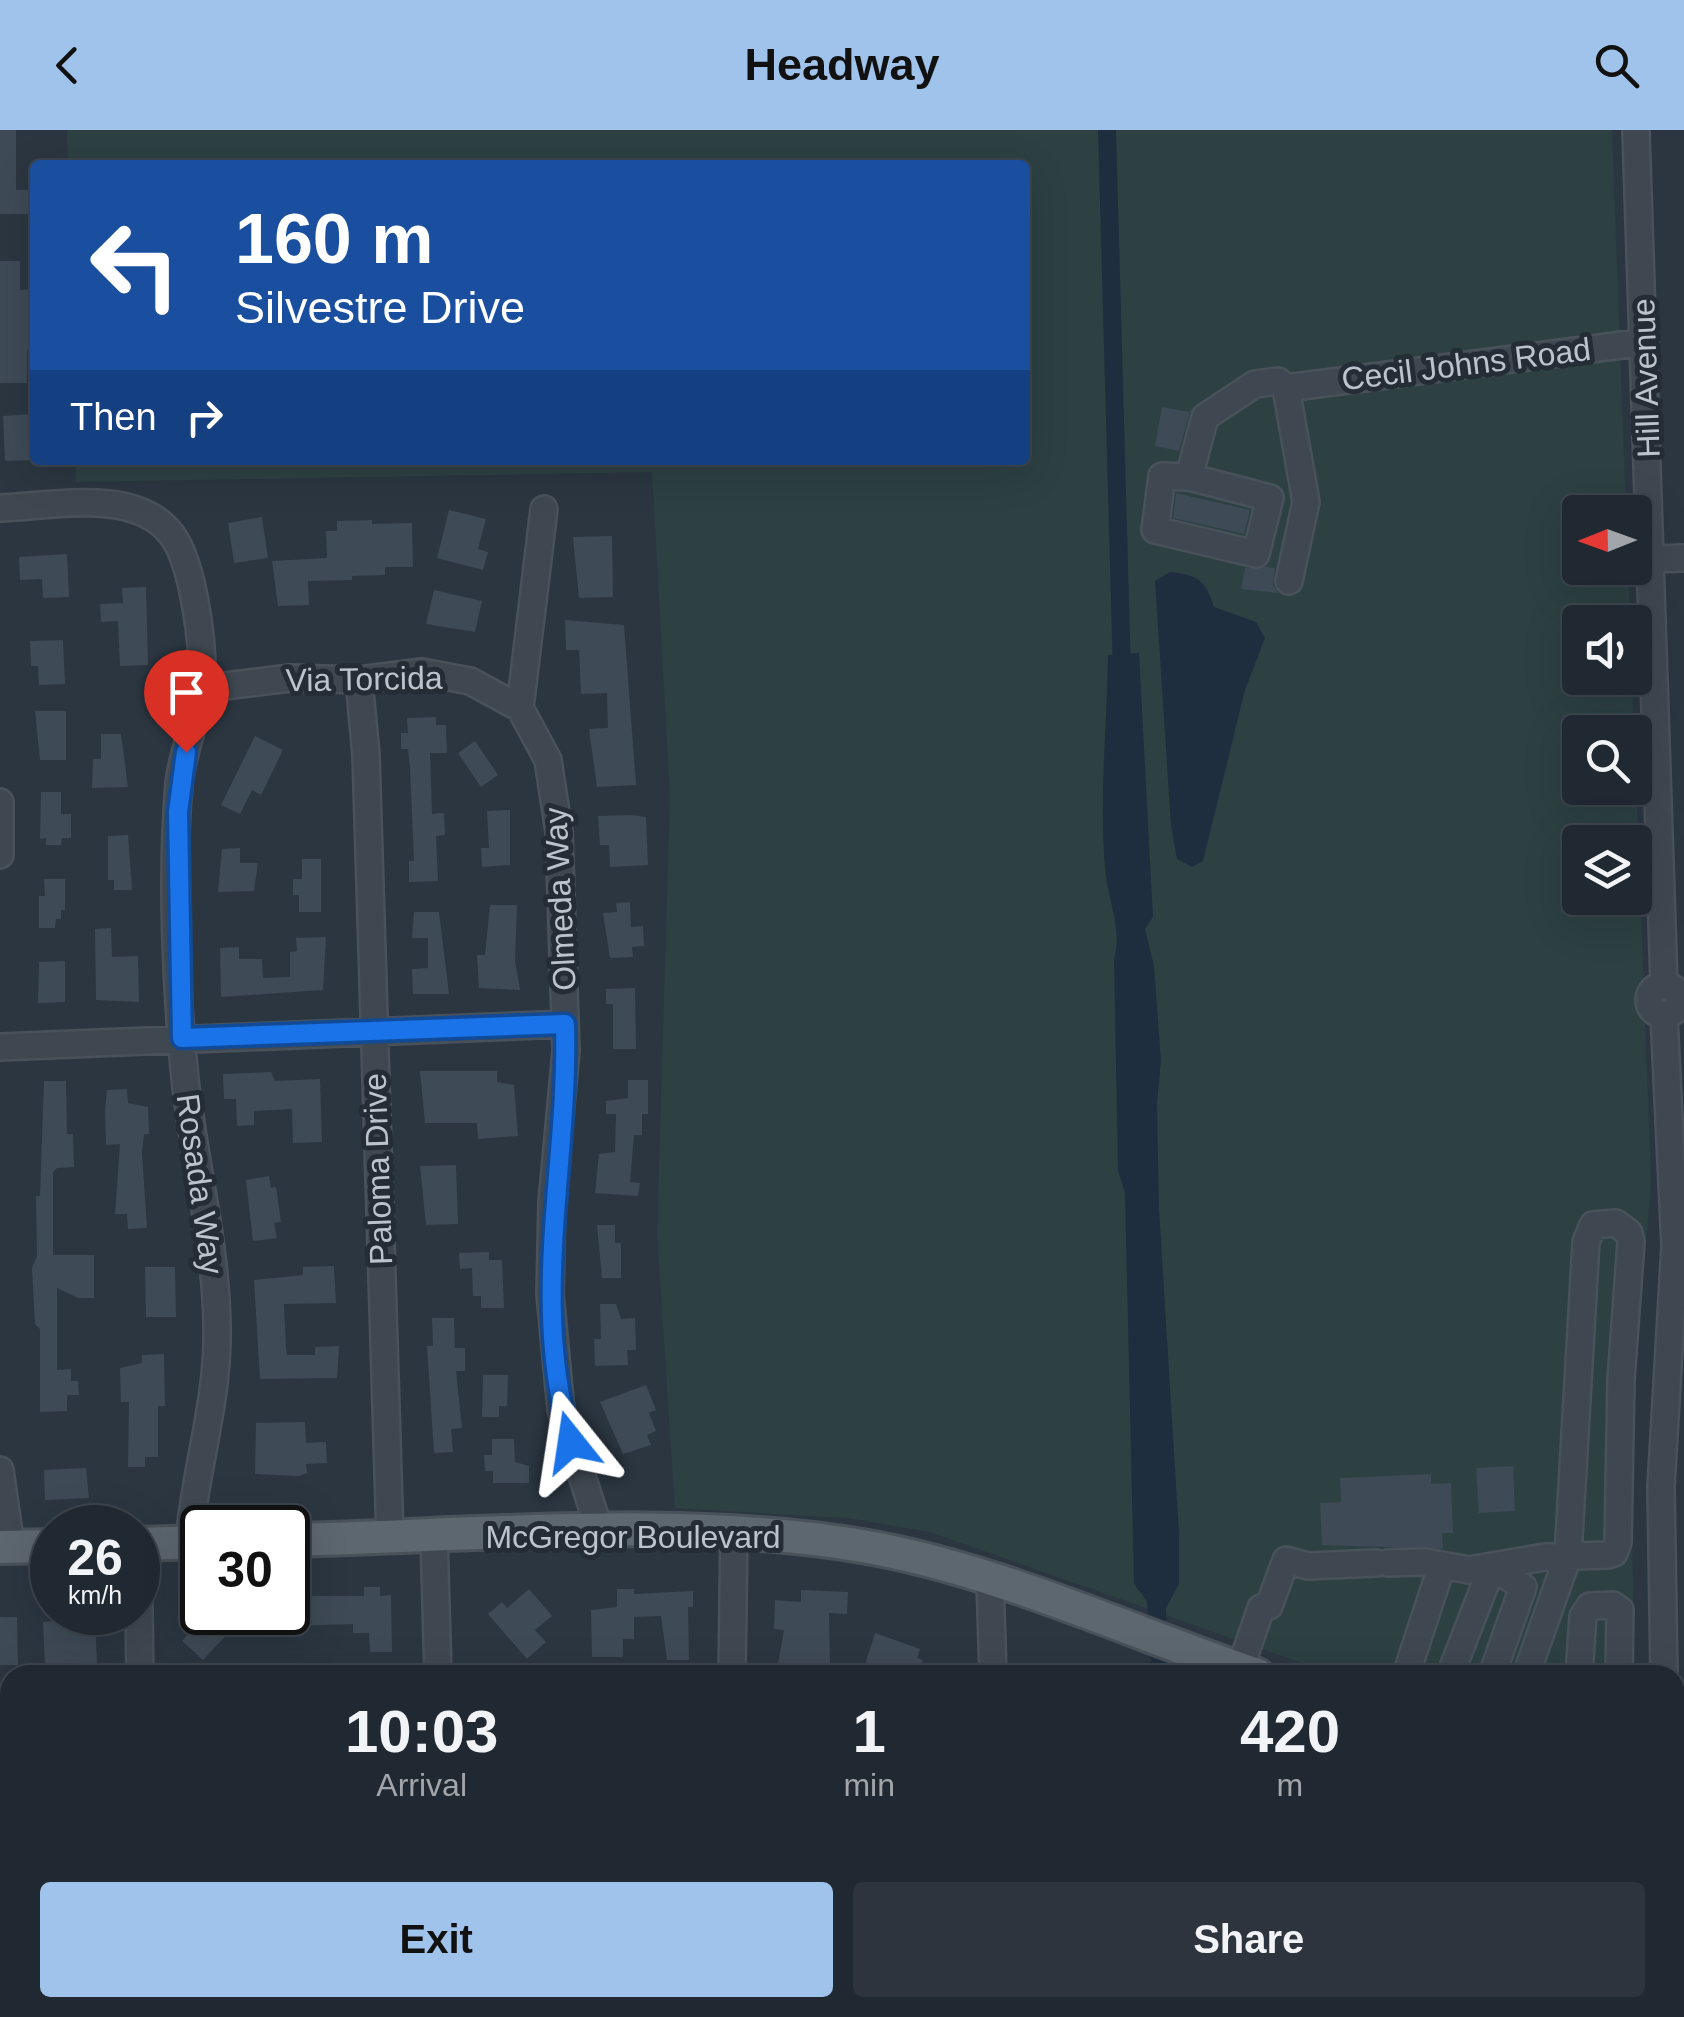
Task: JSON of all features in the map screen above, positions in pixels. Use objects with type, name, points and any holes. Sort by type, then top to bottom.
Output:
[{"type":"main road","name":"McGregor Boulevard","points":[[310,1540],[734,1531],[862,1546],[990,1581],[1227,1665]]},
{"type":"main road","points":[[5,1547],[30,1546]]},
{"type":"street","name":"Hill Avenue","points":[[1634,131],[1650,495]]},
{"type":"street","name":"Cecil Johns Road","points":[[1189,477],[1205,417],[1255,384],[1278,381],[1286,388],[1645,342]]},
{"type":"street","points":[[1286,388],[1306,502],[1289,581]]},
{"type":"street","points":[[1162,476],[1189,477],[1270,498],[1256,554],[1155,530],[1162,476]]},
{"type":"street","name":"Rosada Way","points":[[0,508],[129,507],[155,518],[169,532],[190,583],[201,689],[179,780],[182,1038],[209,1222],[218,1325],[216,1382],[201,1505]]},
{"type":"street","points":[[520,708],[544,509]]},
{"type":"street","points":[[1652,559],[1684,558]]},
{"type":"street","name":"Hill Avenue","points":[[1652,559],[1673,999],[1674,1439]]},
{"type":"street","name":"Via Torcida","points":[[201,689],[290,678],[358,680],[422,672],[446,674],[496,692],[520,708]]},
{"type":"street","name":"Paloma Drive","points":[[358,680],[366,755],[390,1538]]},
{"type":"street","name":"Olmeda Way","points":[[520,708],[548,760],[556,796],[565,1024],[564,1086],[552,1202],[554,1366],[561,1410],[600,1532]]},
{"type":"street","points":[[0,802],[0,855]]},
{"type":"street","points":[[0,1047],[565,1024]]},
{"type":"street","points":[[1249,1665],[1260,1608],[1268,1606],[1286,1560],[1308,1566],[1442,1564],[1508,1575],[1568,1556],[1608,1555],[1617,1548],[1620,1402],[1632,1242],[1624,1229],[1607,1221],[1592,1226],[1586,1242],[1568,1556],[1530,1665]]},
{"type":"street","points":[[1620,1402],[1674,1439],[1663,1463],[1664,1665]]},
{"type":"street","points":[[0,1470],[5,1547]]},
{"type":"street","points":[[732,1665],[734,1531]]},
{"type":"street","points":[[434,1538],[438,1665]]},
{"type":"street","points":[[1409,1665],[1442,1564]]},
{"type":"street","points":[[1456,1665],[1508,1575]]},
{"type":"street","points":[[1494,1665],[1508,1575]]},
{"type":"street","points":[[990,1581],[993,1665]]},
{"type":"street","points":[[1580,1665],[1583,1616],[1590,1606],[1600,1604],[1620,1610],[1619,1665]]},
{"type":"street","points":[[139,1635],[140,1665]]},
{"type":"green space","points":[[67,130],[1612,130],[1625,495],[1562,495],[1562,585],[1629,585],[1629,605],[1562,605],[1562,695],[1633,695],[1633,715],[1562,715],[1562,805],[1637,805],[1638,825],[1562,825],[1562,915],[1641,915],[1651,1183],[1631,1425],[1634,1665],[1308,1665],[930,1532],[848,1518],[675,1508],[657,1235],[670,797],[652,472],[76,482],[76,465],[1030,465],[1030,160],[68,160]]},
{"type":"water","points":[[1170,572],[1200,581],[1214,607],[1256,622],[1265,638],[1245,690],[1203,861],[1192,867],[1177,859],[1171,826],[1155,581]]},
{"type":"water","points":[[1139,653],[1153,917],[1145,929],[1154,966],[1161,1060],[1157,1103],[1159,1208],[1179,1533],[1179,1584],[1166,1608],[1168,1665],[1149,1665],[1147,1601],[1134,1584],[1125,1193],[1118,1170],[1114,959],[1117,937],[1103,841],[1108,655]]},
{"type":"building","points":[[0,130],[16,130],[16,190],[29,190],[29,214],[0,214]]},
{"type":"building","points":[[0,261],[20,261],[20,290],[30,289],[27,383],[0,383]]},
{"type":"building","points":[[1162,407],[1190,412],[1179,451],[1155,446]]},
{"type":"building","points":[[30,414],[30,460],[5,461],[3,416]]},
{"type":"building","points":[[1176,493],[1250,510],[1244,534],[1173,518]]},
{"type":"building","points":[[449,510],[486,519],[478,549],[488,552],[483,570],[437,558]]},
{"type":"building","points":[[262,517],[268,558],[234,563],[228,523]]},
{"type":"building","points":[[372,520],[372,524],[412,523],[413,567],[385,567],[385,575],[352,576],[352,580],[308,581],[309,605],[278,606],[272,561],[327,558],[326,531],[337,531],[337,521]]},
{"type":"building","points":[[612,536],[613,597],[579,598],[573,537]]},
{"type":"building","points":[[67,554],[69,597],[43,598],[42,579],[20,580],[19,557]]},
{"type":"building","points":[[1245,568],[1275,568],[1273,585],[1278,593],[1241,589]]},
{"type":"building","points":[[146,587],[148,665],[120,666],[118,621],[101,622],[100,604],[123,603],[122,588]]},
{"type":"building","points":[[434,590],[482,601],[475,632],[426,624]]},
{"type":"building","points":[[565,620],[624,625],[636,785],[597,787],[589,729],[608,728],[607,693],[581,694],[579,650],[566,650]]},
{"type":"building","points":[[63,640],[65,684],[39,685],[38,666],[31,666],[30,641]]},
{"type":"building","points":[[35,711],[66,711],[66,760],[40,760]]},
{"type":"building","points":[[436,717],[436,725],[446,725],[447,753],[430,753],[432,814],[444,813],[445,835],[436,836],[438,881],[409,882],[409,861],[414,861],[410,768],[408,749],[401,749],[401,733],[408,733],[407,718]]},
{"type":"building","points":[[101,734],[121,734],[128,787],[92,788],[93,759],[101,759]]},
{"type":"building","points":[[255,736],[283,750],[261,795],[252,790],[240,814],[221,805]]},
{"type":"building","points":[[475,741],[498,775],[481,787],[458,753]]},
{"type":"building","points":[[41,792],[61,792],[61,814],[71,814],[71,838],[62,838],[61,845],[46,845],[46,838],[40,839]]},
{"type":"building","points":[[510,810],[510,865],[482,867],[481,848],[489,848],[487,811]]},
{"type":"building","points":[[598,816],[646,817],[648,865],[610,867],[609,845],[600,845]]},
{"type":"building","points":[[128,835],[132,890],[114,890],[114,880],[108,880],[108,836]]},
{"type":"building","points":[[240,848],[240,863],[258,863],[254,891],[218,892],[222,849]]},
{"type":"building","points":[[302,859],[321,859],[321,912],[299,912],[299,895],[293,895],[293,879],[302,879]]},
{"type":"building","points":[[44,879],[65,879],[65,910],[61,910],[61,919],[56,919],[55,928],[39,928],[39,896],[45,896]]},
{"type":"building","points":[[630,902],[631,927],[643,926],[644,946],[632,947],[633,957],[610,958],[603,913],[617,912],[616,903]]},
{"type":"building","points":[[490,905],[517,905],[515,961],[520,990],[479,988],[477,955],[485,955]]},
{"type":"building","points":[[414,912],[439,912],[449,994],[413,994],[412,969],[428,968],[428,938],[412,938]]},
{"type":"building","points":[[111,928],[112,957],[138,956],[139,1002],[96,1000],[95,929]]},
{"type":"building","points":[[326,937],[323,990],[221,997],[220,948],[239,947],[239,959],[262,959],[263,978],[290,977],[290,952],[297,951],[296,938]]},
{"type":"building","points":[[65,961],[65,1002],[38,1003],[39,962]]},
{"type":"building","points":[[635,988],[636,1049],[613,1049],[613,1004],[606,1004],[606,989]]},
{"type":"building","points":[[420,1071],[497,1071],[497,1082],[514,1085],[518,1136],[478,1139],[477,1123],[425,1123]]},
{"type":"building","points":[[271,1072],[275,1081],[320,1079],[322,1142],[293,1143],[292,1109],[254,1111],[254,1125],[237,1126],[236,1099],[224,1099],[223,1074]]},
{"type":"building","points":[[628,1080],[648,1080],[648,1114],[642,1114],[642,1135],[634,1135],[630,1182],[640,1183],[638,1196],[595,1193],[599,1154],[615,1152],[616,1114],[606,1114],[606,1101],[628,1098]]},
{"type":"building","points":[[44,1081],[66,1081],[67,1134],[73,1134],[74,1167],[53,1172],[53,1255],[94,1255],[94,1298],[78,1298],[57,1288],[57,1370],[71,1369],[71,1381],[78,1381],[79,1395],[67,1395],[67,1411],[40,1412],[40,1329],[35,1324],[32,1268],[37,1256],[36,1196],[40,1196]]},
{"type":"building","points":[[127,1089],[128,1103],[148,1107],[149,1134],[144,1134],[142,1153],[147,1228],[128,1229],[127,1214],[115,1214],[120,1144],[106,1145],[105,1109],[107,1090]]},
{"type":"building","points":[[456,1165],[458,1224],[426,1225],[420,1166]]},
{"type":"building","points":[[269,1176],[271,1188],[276,1187],[281,1222],[274,1223],[277,1238],[253,1241],[246,1180]]},
{"type":"building","points":[[597,1225],[615,1225],[615,1243],[621,1243],[621,1278],[602,1278]]},
{"type":"building","points":[[489,1252],[489,1260],[502,1260],[504,1308],[481,1308],[481,1296],[473,1296],[472,1268],[460,1269],[459,1253]]},
{"type":"building","points":[[334,1266],[336,1303],[284,1304],[287,1355],[315,1355],[315,1347],[339,1346],[337,1378],[260,1379],[254,1280],[303,1275],[303,1267]]},
{"type":"building","points":[[145,1267],[175,1267],[176,1317],[146,1317]]},
{"type":"building","points":[[600,1304],[616,1304],[621,1319],[635,1318],[636,1350],[627,1350],[628,1365],[595,1366],[594,1339],[601,1339]]},
{"type":"building","points":[[432,1318],[454,1318],[455,1348],[465,1348],[465,1371],[456,1371],[462,1428],[451,1429],[453,1452],[434,1453],[427,1346],[433,1346]]},
{"type":"building","points":[[164,1354],[165,1406],[158,1406],[158,1457],[145,1457],[145,1467],[128,1467],[129,1402],[121,1402],[120,1368],[142,1363],[142,1355]]},
{"type":"building","points":[[483,1375],[508,1375],[507,1406],[499,1406],[499,1417],[482,1417]]},
{"type":"building","points":[[646,1385],[656,1410],[649,1413],[656,1431],[647,1435],[651,1445],[623,1454],[600,1402]]},
{"type":"building","points":[[305,1422],[306,1443],[326,1442],[327,1463],[306,1464],[307,1473],[299,1476],[255,1474],[256,1423]]},
{"type":"building","points":[[492,1439],[514,1439],[515,1462],[529,1466],[529,1483],[493,1483],[493,1471],[485,1471],[484,1455],[492,1455]]},
{"type":"building","points":[[1513,1466],[1515,1511],[1479,1513],[1476,1468]]},
{"type":"building","points":[[86,1468],[89,1498],[45,1500],[44,1470]]},
{"type":"building","points":[[1431,1474],[1431,1484],[1451,1483],[1453,1533],[1442,1533],[1443,1549],[1322,1545],[1320,1503],[1341,1502],[1340,1478]]},
{"type":"building","points":[[364,1587],[380,1587],[380,1596],[391,1595],[392,1652],[370,1652],[369,1633],[353,1633],[353,1624],[310,1625],[310,1596],[364,1596]]},
{"type":"building","points":[[529,1589],[552,1616],[535,1630],[546,1642],[527,1659],[488,1614],[502,1602],[507,1608]]},
{"type":"building","points":[[617,1589],[634,1589],[634,1594],[693,1591],[693,1607],[688,1607],[689,1660],[667,1660],[661,1616],[634,1617],[634,1639],[623,1639],[623,1657],[592,1657],[591,1610],[617,1607]]},
{"type":"building","points":[[801,1590],[848,1592],[847,1614],[829,1613],[830,1665],[778,1664],[784,1630],[774,1629],[775,1600],[801,1602]]},
{"type":"building","points":[[0,1617],[17,1617],[18,1665],[0,1665]]},
{"type":"building","points":[[875,1633],[920,1649],[917,1658],[923,1660],[921,1665],[865,1665]]},
{"type":"building","points":[[44,1635],[96,1635],[97,1663],[45,1665]]},
{"type":"building","points":[[187,1635],[227,1635],[203,1660],[182,1641]]},
{"type":"waterway","points":[[1107,130],[1122,674]]},
{"type":"route","points":[[186,752],[179,780],[178,812],[182,1038],[565,1024],[564,1086],[552,1202],[550,1294],[557,1388],[571,1442]]}]
